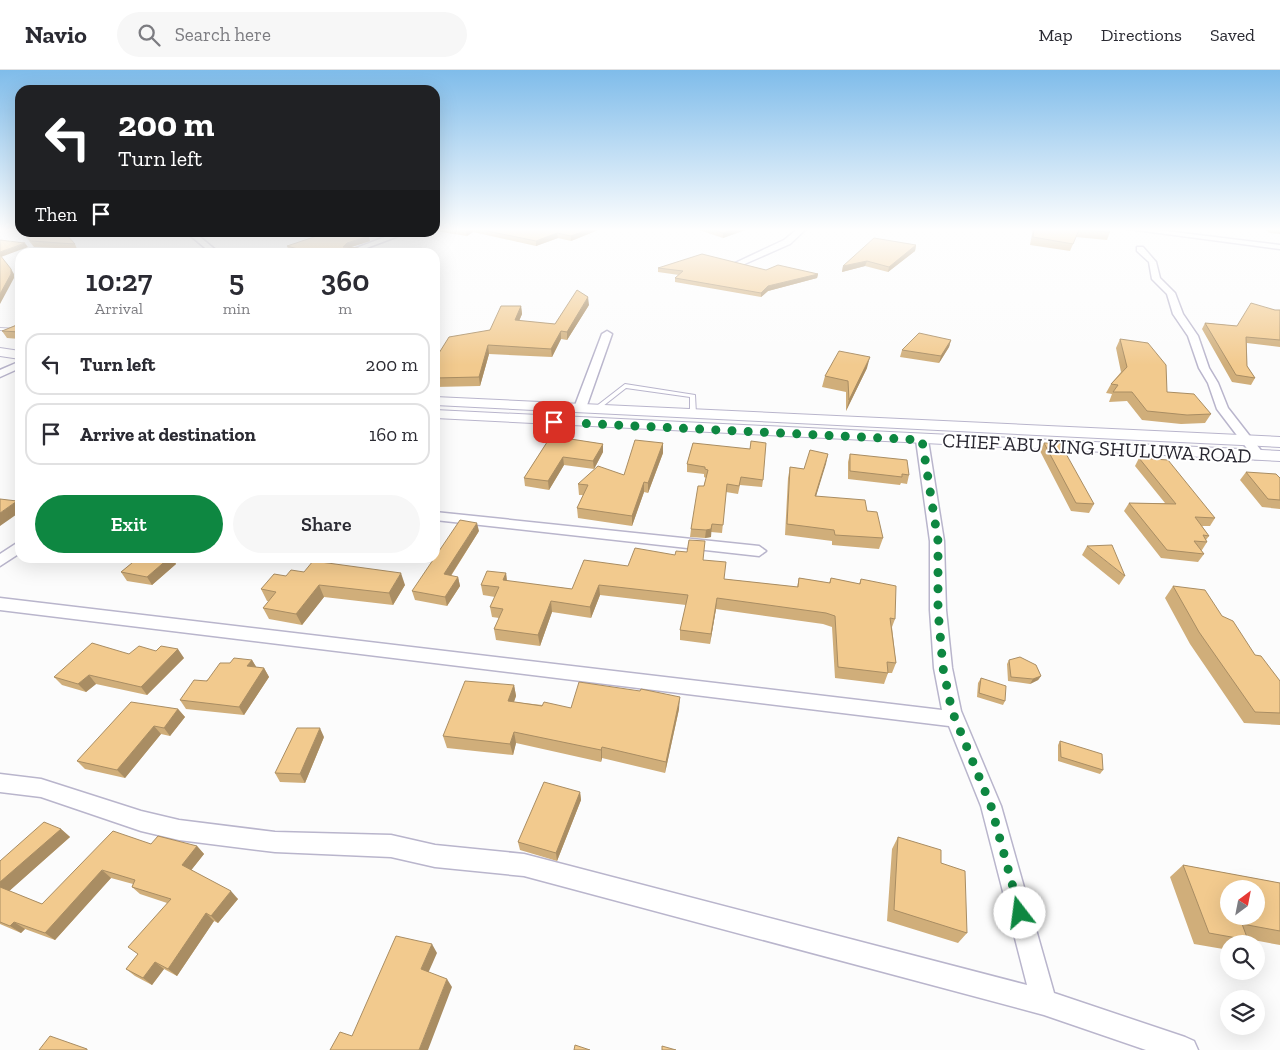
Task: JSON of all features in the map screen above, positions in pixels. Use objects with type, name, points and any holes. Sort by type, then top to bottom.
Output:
[{"type":"street","points":[[1156,274],[1156,279],[1171,293],[1178,314],[1193,336],[1204,368],[1213,383],[1223,409],[1259,456]]},
{"type":"street","points":[[580,408],[607,334]]},
{"type":"street","points":[[0,352],[15,361]]},
{"type":"street","points":[[0,364],[15,363]]},
{"type":"street","points":[[0,374],[15,365]]},
{"type":"street","points":[[440,401],[1246,441],[1279,453]]},
{"type":"street","points":[[516,420],[524,405]]},
{"type":"street","name":"CHIEF ABU KING SHULUWA ROAD","points":[[440,414],[516,420],[1259,456],[1279,453]]},
{"type":"street","points":[[922,440],[938,541],[938,610],[943,668],[956,719],[991,806],[1044,1002]]},
{"type":"street","points":[[440,517],[759,552]]},
{"type":"street","points":[[0,561],[15,550]]},
{"type":"street","points":[[0,604],[956,719]]},
{"type":"street","points":[[0,783],[41,788],[141,821],[179,830],[275,842],[391,846],[435,856],[524,864],[558,875],[1044,1002],[1185,1050]]},
{"type":"lane","points":[[0,329],[15,330]]},
{"type":"lane","points":[[596,409],[625,386],[690,394],[693,396],[694,414]]},
{"type":"building","points":[[0,274],[11,274],[11,274],[0,294]]},
{"type":"building","points":[[680,274],[818,274],[768,286],[761,293],[675,278]]},
{"type":"building","points":[[577,290],[588,297],[567,332],[561,331],[551,349],[488,345],[479,377],[440,378],[440,351],[449,337],[490,330],[501,306],[521,306],[515,320],[555,324]]},
{"type":"building","points":[[1251,303],[1280,310],[1280,340],[1246,337],[1247,366],[1255,378],[1236,375],[1205,323],[1237,326]]},
{"type":"building","points":[[15,326],[15,332],[2,331]]},
{"type":"building","points":[[919,333],[951,340],[941,356],[902,350]]},
{"type":"building","points":[[1120,339],[1148,343],[1166,365],[1167,392],[1194,394],[1211,414],[1187,415],[1147,411],[1132,392],[1113,392],[1118,385],[1111,384],[1127,367]]},
{"type":"building","points":[[839,351],[870,357],[849,400],[848,381],[825,376]]},
{"type":"building","points":[[551,436],[603,444],[593,461],[563,457],[548,481],[524,478]]},
{"type":"building","points":[[635,440],[663,443],[648,483],[644,482],[632,516],[577,508],[588,485],[578,484],[598,466],[624,475]]},
{"type":"building","points":[[751,441],[766,443],[763,480],[741,477],[739,486],[727,484],[723,525],[712,524],[711,529],[706,530],[691,529],[698,486],[704,486],[708,470],[705,467],[687,464],[693,443],[750,449]]},
{"type":"building","points":[[1044,443],[1060,443],[1094,504],[1076,503]]},
{"type":"building","points":[[810,450],[828,454],[815,496],[865,500],[867,511],[877,512],[883,538],[835,535],[834,530],[787,524],[790,467],[804,469]]},
{"type":"building","points":[[850,454],[907,460],[909,475],[902,474],[902,477],[850,471]]},
{"type":"building","points":[[1139,458],[1168,460],[1215,518],[1195,517],[1209,536],[1203,535],[1207,542],[1194,541],[1204,554],[1167,550],[1129,503],[1176,504]]},
{"type":"building","points":[[1246,472],[1276,474],[1280,478],[1280,500],[1268,499]]},
{"type":"building","points":[[0,499],[15,501],[15,502],[0,513]]},
{"type":"building","points":[[460,520],[477,523],[444,574],[458,577],[445,597],[412,591],[431,563],[440,563],[440,550]]},
{"type":"building","points":[[689,540],[705,541],[703,560],[726,562],[724,579],[798,587],[799,578],[830,583],[831,578],[860,584],[861,579],[896,586],[895,619],[890,618],[896,663],[887,662],[888,673],[838,667],[835,616],[826,613],[717,598],[711,634],[680,630],[688,595],[599,585],[590,607],[551,601],[538,635],[494,629],[503,609],[490,607],[499,587],[481,585],[487,571],[506,573],[503,580],[572,589],[584,560],[628,566],[635,548],[675,555],[676,551],[687,552]]},
{"type":"building","points":[[1112,545],[1125,576],[1087,546]]},
{"type":"building","points":[[132,563],[163,563],[147,577],[121,572]]},
{"type":"building","points":[[311,563],[328,563],[401,573],[389,593],[319,585],[296,614],[263,608],[276,592],[261,589],[274,574],[286,576],[291,570],[304,572]]},
{"type":"building","points":[[1173,586],[1205,590],[1222,616],[1233,621],[1255,655],[1261,656],[1280,681],[1280,713],[1255,712],[1199,632]]},
{"type":"building","points":[[92,643],[129,654],[139,646],[156,651],[161,646],[178,649],[141,687],[89,675],[78,684],[54,677]]},
{"type":"building","points":[[1020,657],[1036,665],[1041,676],[1033,679],[1011,677],[1009,660]]},
{"type":"building","points":[[234,658],[252,660],[247,666],[264,668],[239,707],[180,700],[194,680],[207,681],[220,663],[230,663]]},
{"type":"building","points":[[981,678],[1006,686],[1005,701],[979,693]]},
{"type":"building","points":[[465,681],[514,685],[508,701],[542,706],[544,702],[571,708],[579,682],[640,691],[641,689],[680,697],[666,762],[602,747],[601,750],[514,732],[510,744],[443,736]]},
{"type":"building","points":[[131,702],[178,709],[164,728],[154,726],[117,770],[77,761]]},
{"type":"building","points":[[297,728],[320,728],[300,774],[275,773]]},
{"type":"building","points":[[1060,741],[1102,754],[1103,770],[1061,757]]},
{"type":"building","points":[[544,782],[580,792],[556,853],[518,842]]},
{"type":"building","points":[[44,822],[61,829],[0,882],[0,861]]},
{"type":"building","points":[[113,831],[151,844],[158,836],[197,846],[182,865],[231,891],[211,916],[206,913],[168,969],[155,962],[143,978],[126,969],[138,954],[128,947],[171,899],[132,887],[135,880],[102,870],[45,933],[14,922],[10,926],[0,922],[0,887],[42,904]]},
{"type":"building","points":[[898,837],[941,850],[941,863],[965,871],[967,933],[894,910]]},
{"type":"building","points":[[1183,865],[1264,880],[1220,880],[1220,925],[1242,925],[1246,935],[1209,933]]},
{"type":"building","points":[[1265,880],[1280,883],[1280,931],[1247,925],[1265,925]]},
{"type":"building","points":[[396,936],[432,944],[421,969],[447,979],[419,1050],[330,1050],[340,1032],[352,1036]]},
{"type":"building","points":[[50,1036],[87,1049],[87,1050],[39,1050]]},
{"type":"building","points":[[575,1045],[590,1050],[574,1050]]},
{"type":"building","points":[[662,1046],[676,1050],[662,1050]]},
{"type":"route","points":[[554,422],[922,440],[938,541],[938,610],[943,668],[952,711],[991,806],[1020,913]]}]
